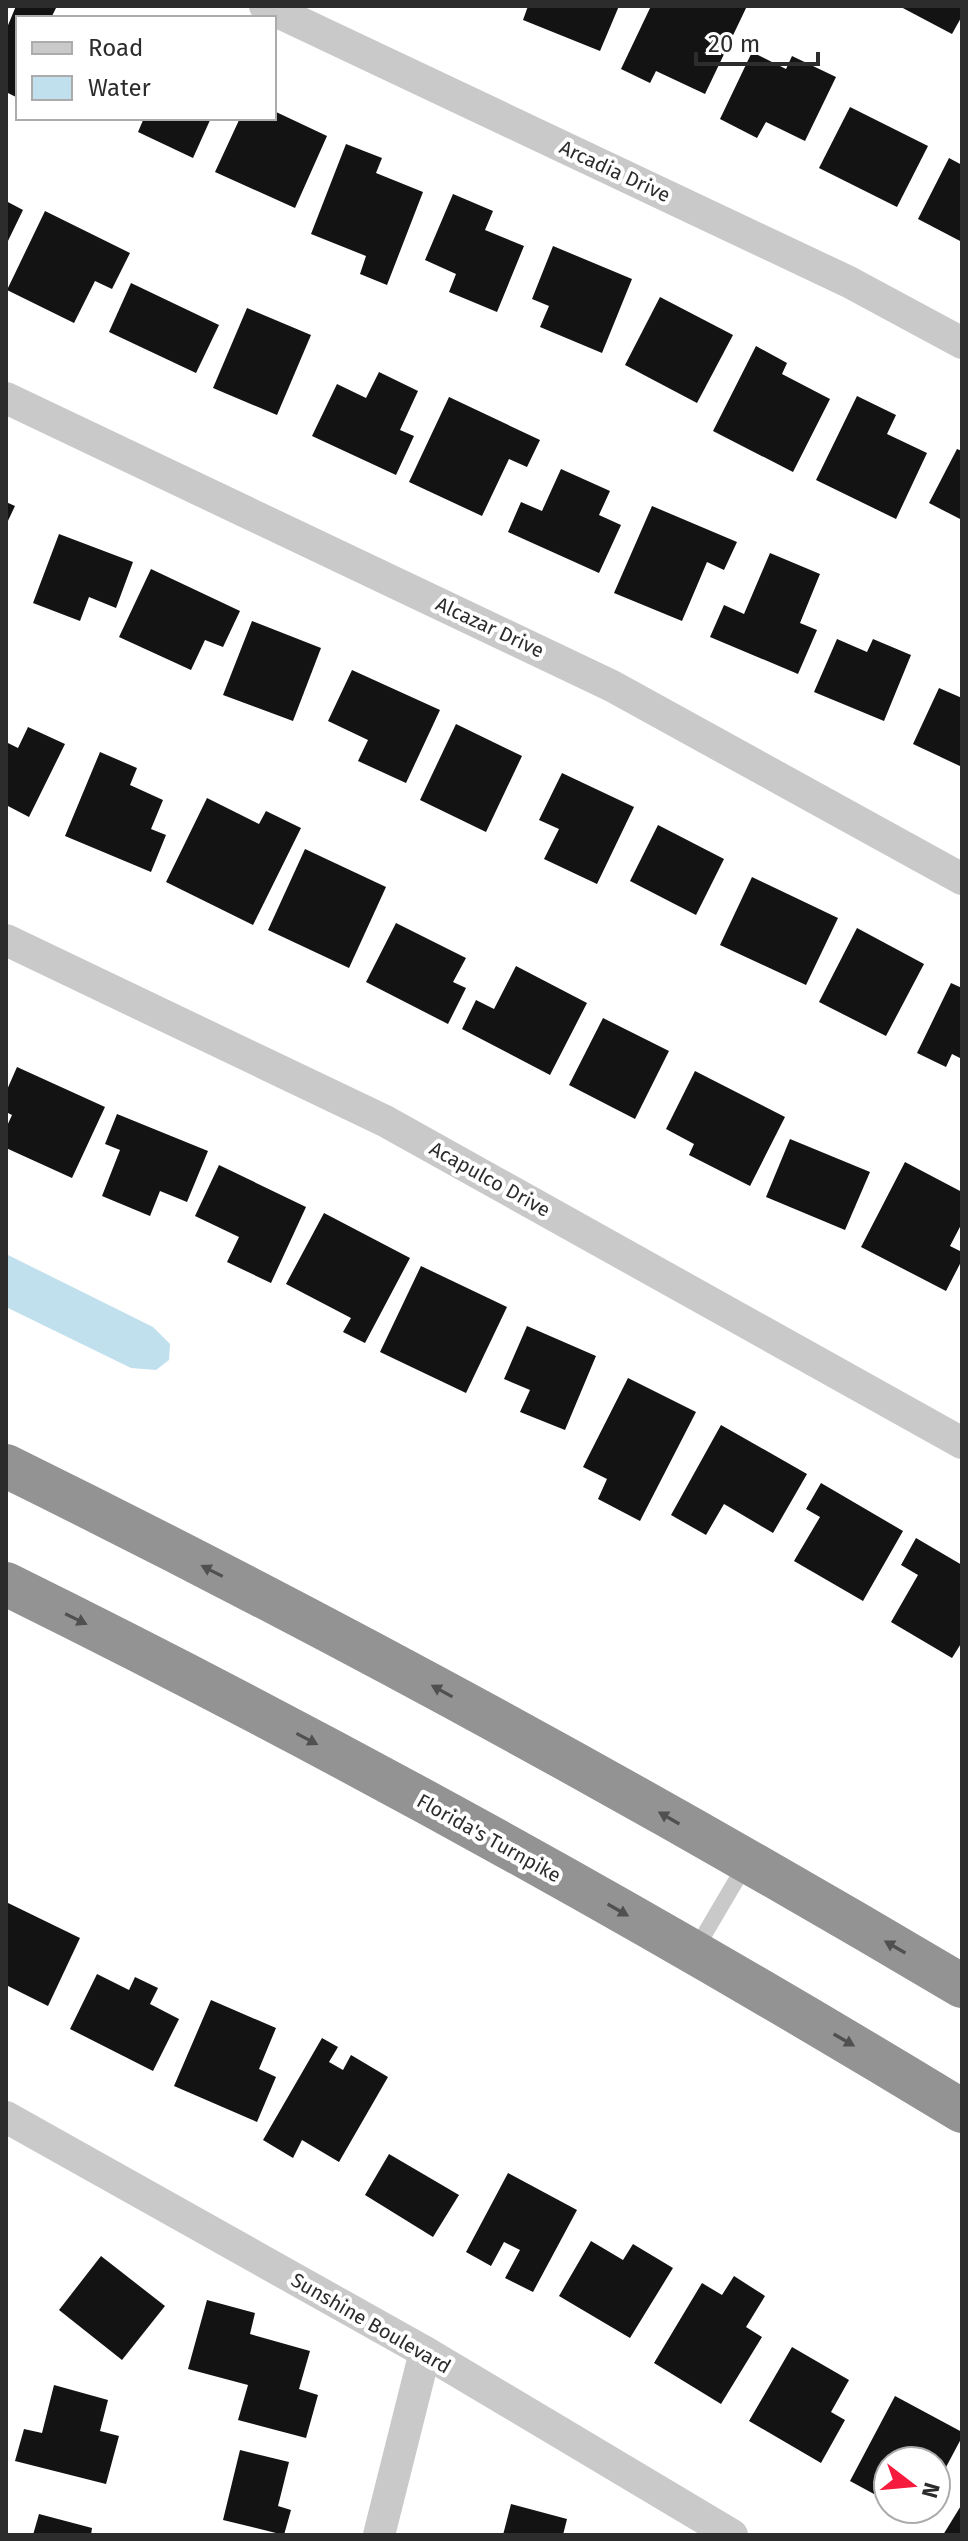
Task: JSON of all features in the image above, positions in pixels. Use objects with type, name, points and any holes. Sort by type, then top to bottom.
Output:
[{"type":"highway","points":[[6,1466],[369,1651],[962,1986]]},
{"type":"highway","name":"Florida's Turnpike","points":[[6,1584],[334,1754],[551,1871],[962,2111]]},
{"type":"street","name":"Arcadia Drive","points":[[265,6],[849,282],[962,343]]},
{"type":"street","name":"Alcazar Drive","points":[[6,398],[612,686],[962,879]]},
{"type":"street","name":"Acapulco Drive","points":[[6,940],[385,1121],[962,1443]]},
{"type":"street","name":"Sunshine Boulevard","points":[[6,2117],[425,2352],[732,2535]]},
{"type":"street","points":[[379,2535],[425,2352]]},
{"type":"lane","points":[[694,1953],[747,1862]]},
{"type":"water","points":[[6,1254],[153,1327],[170,1344],[169,1360],[156,1370],[131,1368],[6,1307]]},
{"type":"building","points":[[16,6],[57,6],[52,16],[16,16],[16,97],[6,92],[6,30]]},
{"type":"building","points":[[528,6],[619,6],[600,51],[523,20]]},
{"type":"building","points":[[651,6],[747,6],[705,94],[656,71],[650,83],[621,69]]},
{"type":"building","points":[[899,6],[962,6],[962,16],[952,34]]},
{"type":"building","points":[[752,52],[786,69],[792,56],[836,77],[805,141],[766,122],[757,138],[720,119]]},
{"type":"building","points":[[850,107],[928,146],[897,207],[819,168]]},
{"type":"building","points":[[276,112],[327,136],[295,208],[215,172],[239,120],[276,120]]},
{"type":"building","points":[[143,120],[210,120],[193,158],[138,132]]},
{"type":"building","points":[[346,144],[382,158],[376,173],[423,192],[387,285],[360,274],[366,256],[311,234]]},
{"type":"building","points":[[949,158],[962,165],[962,242],[918,219]]},
{"type":"building","points":[[453,194],[493,211],[485,230],[524,246],[497,312],[449,292],[456,274],[425,260]]},
{"type":"building","points":[[6,201],[23,210],[6,245]]},
{"type":"building","points":[[45,211],[130,253],[112,289],[95,281],[74,323],[7,290]]},
{"type":"building","points":[[553,246],[632,279],[602,353],[540,327],[549,306],[532,299]]},
{"type":"building","points":[[131,283],[219,325],[196,373],[109,332]]},
{"type":"building","points":[[660,297],[733,335],[697,403],[625,365]]},
{"type":"building","points":[[247,308],[311,335],[277,415],[213,388]]},
{"type":"building","points":[[756,346],[787,363],[782,374],[830,399],[793,472],[713,431]]},
{"type":"building","points":[[379,372],[418,391],[400,430],[414,436],[396,475],[312,436],[337,384],[366,398]]},
{"type":"building","points":[[857,396],[896,415],[887,434],[927,453],[896,519],[816,480]]},
{"type":"building","points":[[449,397],[540,440],[527,467],[509,459],[482,516],[409,482]]},
{"type":"building","points":[[957,449],[962,451],[962,520],[929,503]]},
{"type":"building","points":[[561,469],[610,491],[599,515],[621,525],[599,573],[508,532],[521,502],[542,511]]},
{"type":"building","points":[[6,502],[15,506],[6,525]]},
{"type":"building","points":[[652,506],[737,542],[724,570],[707,562],[682,621],[614,593]]},
{"type":"building","points":[[59,534],[133,562],[116,608],[89,597],[80,621],[33,603]]},
{"type":"building","points":[[770,553],[820,574],[800,623],[817,630],[798,674],[710,637],[724,605],[744,614]]},
{"type":"building","points":[[151,569],[240,611],[223,647],[205,640],[191,670],[119,637]]},
{"type":"building","points":[[252,621],[321,648],[293,721],[223,695]]},
{"type":"building","points":[[837,639],[867,652],[873,639],[911,655],[884,721],[814,692]]},
{"type":"building","points":[[352,670],[440,710],[406,783],[358,761],[368,740],[328,721]]},
{"type":"building","points":[[939,688],[962,698],[962,767],[913,744]]},
{"type":"building","points":[[456,724],[522,756],[486,832],[420,800]]},
{"type":"building","points":[[28,727],[65,744],[29,817],[6,805],[6,742],[18,748]]},
{"type":"building","points":[[100,752],[137,768],[130,785],[163,800],[151,829],[166,835],[151,872],[65,836]]},
{"type":"building","points":[[562,773],[634,807],[597,884],[544,859],[559,829],[539,820]]},
{"type":"building","points":[[207,798],[259,824],[266,811],[301,828],[253,925],[166,882]]},
{"type":"building","points":[[658,825],[724,859],[696,915],[630,881]]},
{"type":"building","points":[[305,849],[386,887],[349,968],[268,930]]},
{"type":"building","points":[[752,877],[838,918],[806,985],[720,945]]},
{"type":"building","points":[[396,923],[466,958],[453,982],[466,988],[448,1024],[366,982]]},
{"type":"building","points":[[857,928],[924,964],[886,1036],[819,1002]]},
{"type":"building","points":[[516,966],[587,1003],[550,1075],[462,1029],[476,1000],[494,1009]]},
{"type":"building","points":[[951,983],[962,988],[962,1059],[952,1054],[946,1067],[917,1053]]},
{"type":"building","points":[[603,1018],[669,1051],[635,1119],[569,1085]]},
{"type":"building","points":[[17,1067],[105,1107],[72,1178],[6,1148],[6,1128],[12,1115],[6,1112],[6,1092]]},
{"type":"building","points":[[695,1071],[785,1117],[750,1186],[689,1155],[694,1144],[666,1129]]},
{"type":"building","points":[[117,1114],[208,1151],[187,1202],[160,1191],[150,1216],[102,1196],[120,1150],[105,1144]]},
{"type":"building","points":[[790,1139],[870,1172],[845,1230],[766,1197]]},
{"type":"building","points":[[905,1162],[962,1192],[962,1223],[950,1246],[962,1252],[962,1260],[946,1291],[861,1247]]},
{"type":"building","points":[[219,1165],[306,1207],[271,1283],[227,1262],[239,1237],[195,1216]]},
{"type":"building","points":[[324,1213],[410,1258],[365,1343],[343,1332],[351,1318],[286,1284]]},
{"type":"building","points":[[421,1266],[507,1307],[466,1393],[380,1352]]},
{"type":"building","points":[[527,1326],[596,1356],[565,1430],[520,1412],[530,1390],[504,1379]]},
{"type":"building","points":[[628,1378],[696,1412],[640,1521],[598,1499],[607,1479],[583,1467]]},
{"type":"building","points":[[721,1425],[807,1474],[773,1533],[724,1504],[706,1535],[671,1515]]},
{"type":"building","points":[[821,1483],[903,1531],[863,1601],[794,1561],[820,1517],[806,1509]]},
{"type":"building","points":[[916,1538],[962,1565],[962,1642],[952,1658],[891,1622],[918,1575],[901,1565]]},
{"type":"building","points":[[6,1902],[80,1938],[48,2006],[6,1985]]},
{"type":"building","points":[[97,1974],[129,1990],[135,1977],[158,1988],[150,2004],[179,2019],[153,2071],[70,2029]]},
{"type":"building","points":[[211,2000],[276,2028],[259,2069],[276,2077],[257,2122],[174,2086]]},
{"type":"building","points":[[322,2038],[338,2047],[329,2062],[343,2070],[351,2055],[388,2077],[339,2162],[302,2140],[293,2158],[263,2140]]},
{"type":"building","points":[[389,2154],[459,2195],[433,2237],[365,2195]]},
{"type":"building","points":[[508,2173],[577,2210],[533,2292],[505,2278],[520,2250],[504,2242],[491,2266],[466,2252]]},
{"type":"building","points":[[591,2241],[623,2260],[633,2244],[673,2268],[630,2338],[559,2296]]},
{"type":"building","points":[[101,2256],[165,2306],[122,2360],[59,2310]]},
{"type":"building","points":[[734,2276],[765,2296],[746,2327],[762,2337],[721,2404],[654,2363],[702,2283],[722,2295]]},
{"type":"building","points":[[207,2300],[255,2313],[250,2334],[310,2351],[299,2389],[318,2395],[306,2438],[238,2420],[248,2385],[188,2369]]},
{"type":"building","points":[[792,2347],[849,2380],[831,2412],[845,2420],[821,2463],[749,2421]]},
{"type":"building","points":[[54,2385],[108,2400],[100,2431],[119,2436],[106,2484],[15,2461],[24,2429],[42,2433]]},
{"type":"building","points":[[895,2396],[962,2432],[952,2456],[952,2445],[872,2445],[872,2493],[850,2481]]},
{"type":"building","points":[[240,2450],[289,2462],[278,2506],[291,2510],[284,2535],[223,2520]]},
{"type":"building","points":[[511,2504],[567,2519],[563,2535],[503,2535]]},
{"type":"building","points":[[962,2504],[962,2535],[943,2535],[952,2525]]},
{"type":"building","points":[[39,2514],[92,2528],[91,2535],[33,2535]]}]
